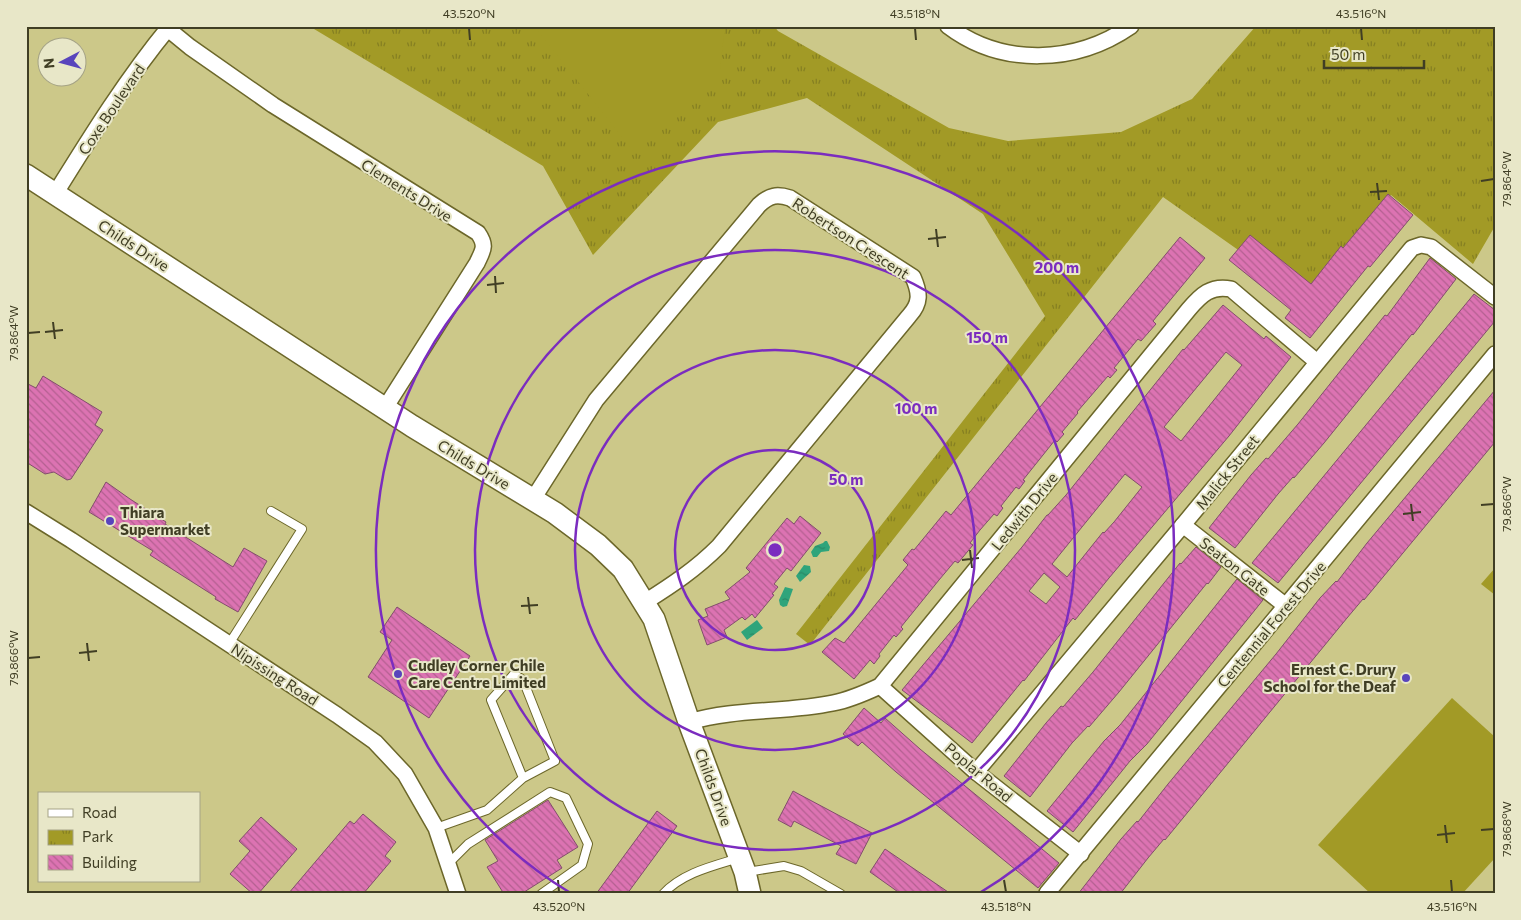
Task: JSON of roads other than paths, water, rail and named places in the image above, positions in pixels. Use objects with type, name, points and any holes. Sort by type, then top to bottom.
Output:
[{"type":"street","points":[[948,26],[961,36],[1002,53],[1041,55],[1063,54],[1095,44],[1130,26]]},
{"type":"street","name":"Coxe Boulevard","points":[[55,194],[119,94],[169,28]]},
{"type":"street","name":"Clements Drive","points":[[169,28],[190,46],[273,106],[478,233],[483,240],[484,248],[477,263],[385,408]]},
{"type":"street","name":"Childs Drive","points":[[26,175],[385,408],[533,499],[598,545],[623,570],[654,619],[689,722],[742,865],[750,894]]},
{"type":"street","name":"Robertson Crescent","points":[[533,499],[596,400],[759,205],[767,198],[774,195],[790,198],[913,277],[918,289],[919,300],[910,316],[718,546],[698,567],[645,602]]},
{"type":"street","name":"Malick Street","points":[[976,772],[1412,248],[1422,245],[1431,246],[1495,297]]},
{"type":"street","name":"Ledwith Drive","points":[[689,722],[711,715],[835,703],[880,686],[1204,293],[1217,288],[1231,290],[1317,362]]},
{"type":"street","name":"Centennial Forest Drive","points":[[1047,893],[1495,354]]},
{"type":"street","name":"Nipissing Road","points":[[26,512],[375,742],[405,774],[436,828],[458,894]]},
{"type":"street","name":"Seaton Gate","points":[[1183,525],[1286,606]]},
{"type":"street","name":"Poplar Road","points":[[880,686],[976,772],[1081,854]]},
{"type":"lane","points":[[229,644],[302,529],[271,510]]},
{"type":"lane","points":[[436,828],[487,810],[523,778],[555,761],[523,680],[514,674],[491,700],[523,778]]},
{"type":"lane","points":[[448,864],[468,844],[550,792],[566,798],[588,844],[582,866],[541,894]]},
{"type":"lane","points":[[663,894],[683,878],[701,870],[742,865],[784,866],[801,871],[840,894]]},
{"type":"water","points":[[827,541],[830,547],[829,551],[821,552],[817,557],[813,557],[811,552],[815,546]]},
{"type":"water","points":[[804,565],[810,566],[811,572],[800,582],[796,576]]},
{"type":"water","points":[[785,587],[793,589],[787,606],[783,607],[780,605],[779,600]]},
{"type":"water","points":[[757,620],[763,628],[747,640],[741,632]]},
{"type":"place","name":"Thiara Supermarket","points":[[110,521]]},
{"type":"place","name":"Cudley Corner Chile Care Centre Limited","points":[[398,674]]},
{"type":"place","name":"Ernest C. Drury School for the Deaf","points":[[1406,678]]}]
